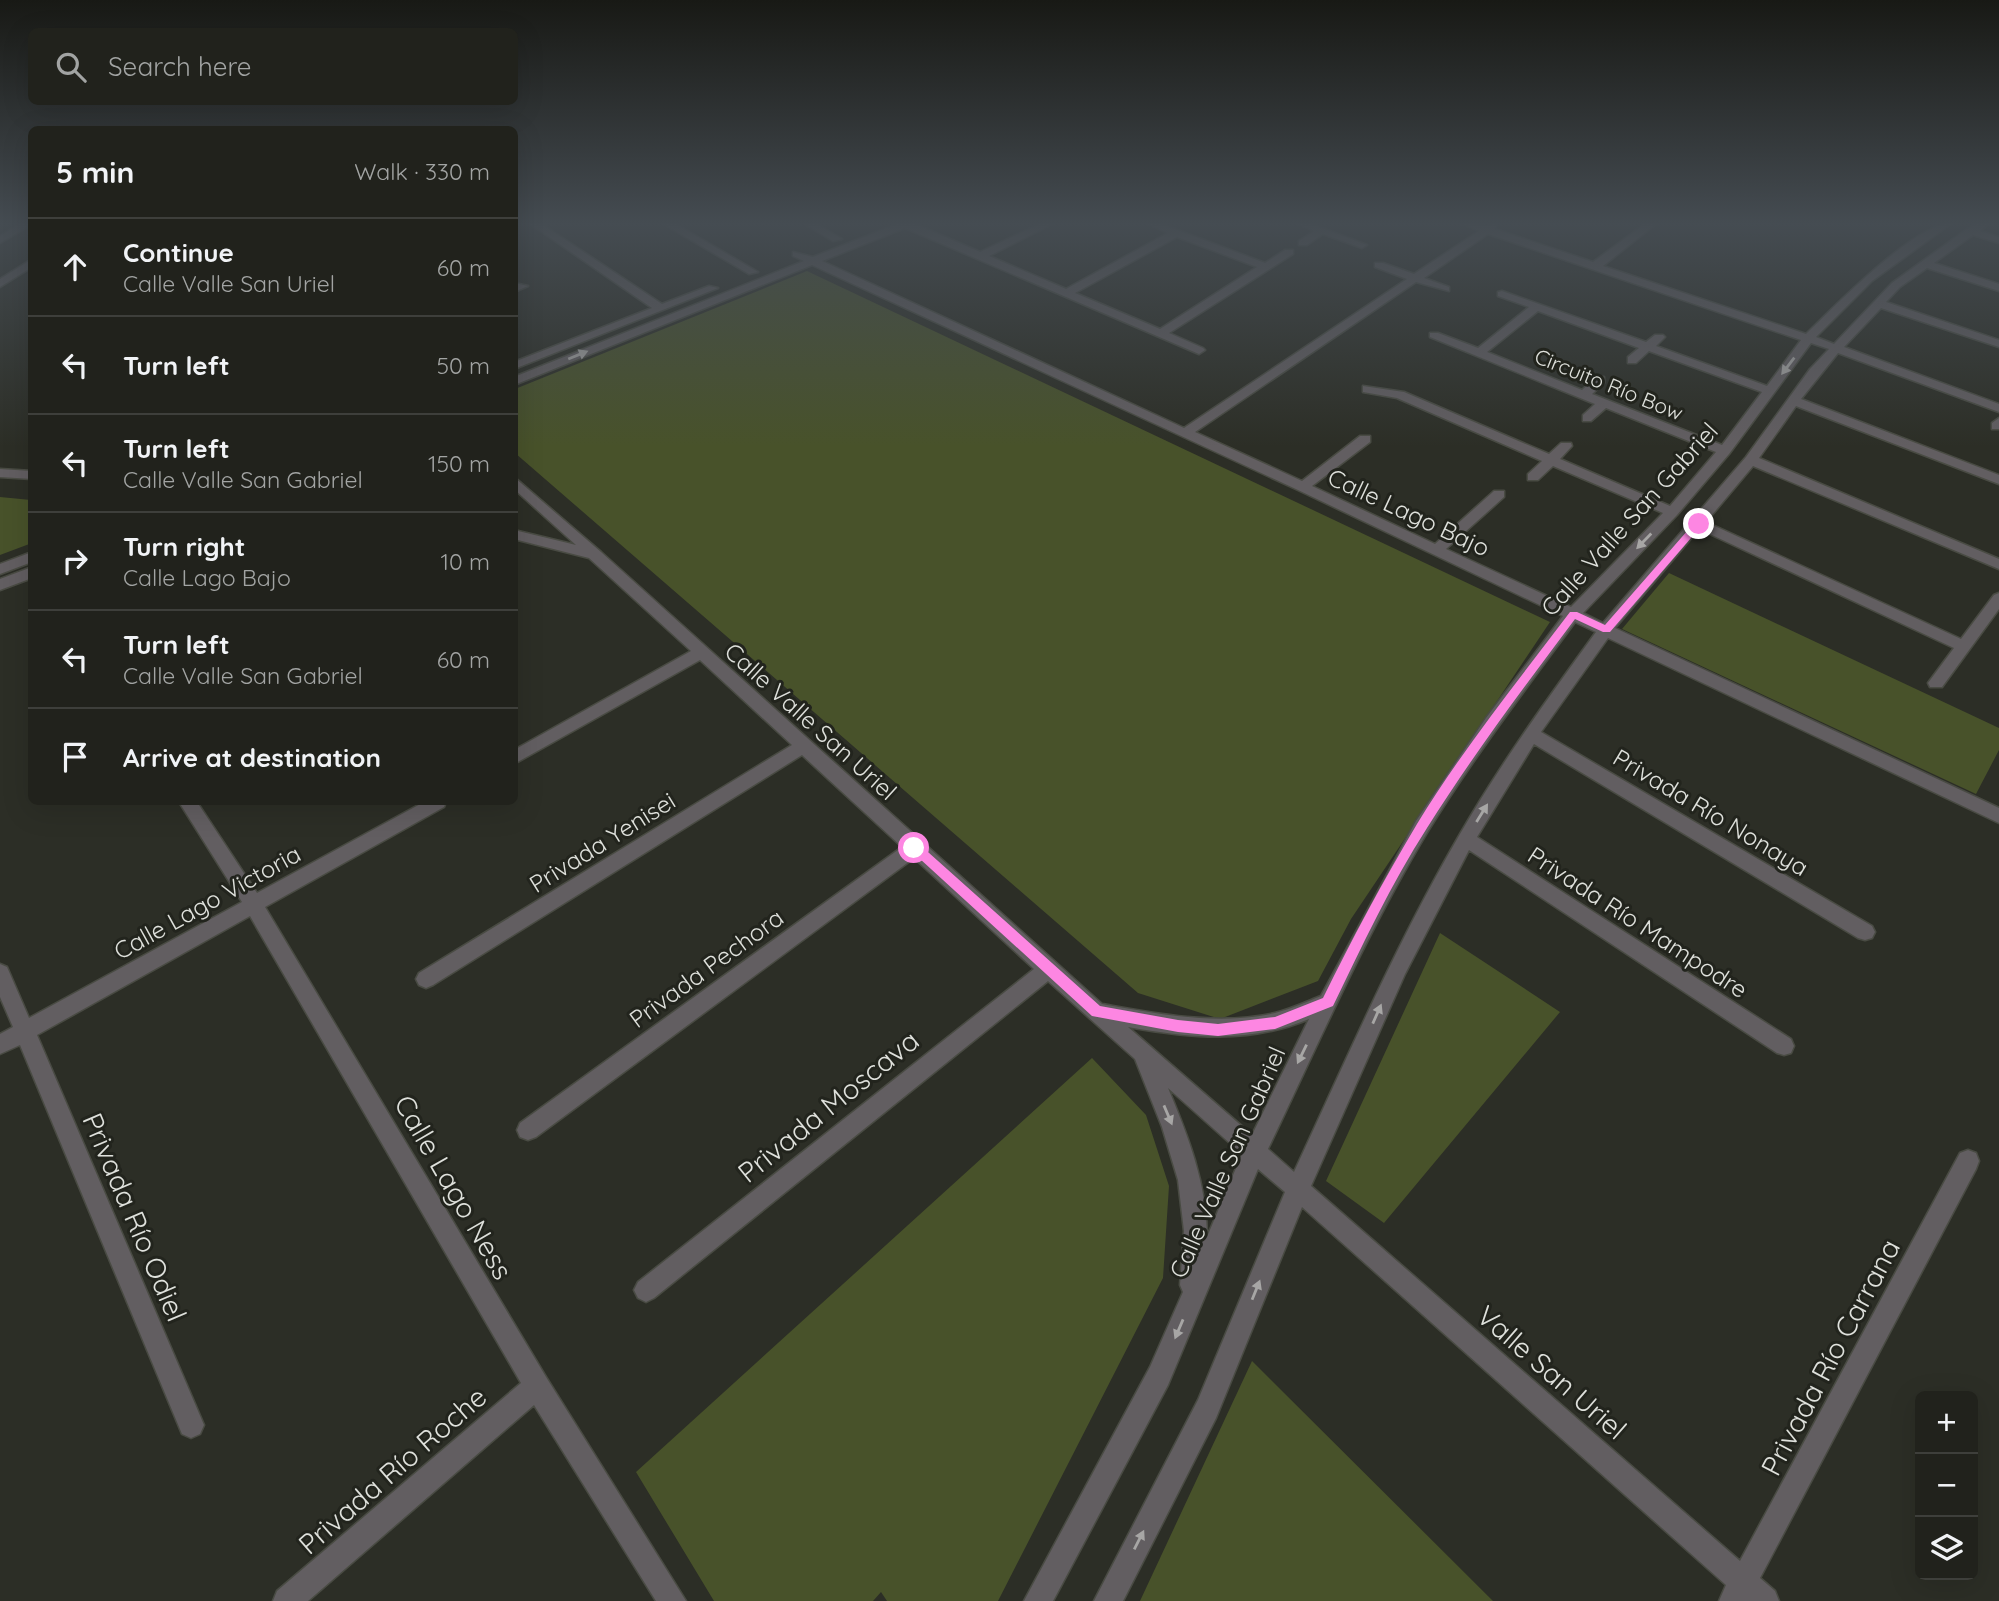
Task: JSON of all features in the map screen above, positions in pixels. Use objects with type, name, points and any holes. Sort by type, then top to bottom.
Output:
[{"type":"street","points":[[645,298],[660,308]]},
{"type":"street","points":[[518,364],[687,298]]},
{"type":"street","points":[[518,379],[719,298]]},
{"type":"street","name":"Calle Lago Bajo","points":[[893,298],[1606,629],[1999,816]]},
{"type":"street","points":[[1078,298],[1199,350]]},
{"type":"street","points":[[1160,334],[1217,298]]},
{"type":"street","points":[[1185,433],[1387,298]]},
{"type":"street","name":"Circuito Río Bow","points":[[1512,298],[1769,391]]},
{"type":"street","points":[[1685,298],[1808,338],[1999,408]]},
{"type":"street","name":"Calle Valle San Gabriel","points":[[1038,1601],[1159,1376],[1254,1153],[1354,949],[1422,826],[1492,722],[1573,614],[1672,512],[1724,451],[1808,338],[1851,298]]},
{"type":"street","points":[[1108,1601],[1207,1409],[1297,1191],[1397,970],[1466,839],[1531,734],[1606,629],[1699,524],[1836,348],[1883,298]]},
{"type":"street","points":[[1689,313],[1701,303]]},
{"type":"street","points":[[1877,303],[1999,344]]},
{"type":"street","name":"Circuito Río Bow","points":[[1479,353],[1536,307]]},
{"type":"street","name":"Circuito Río Bow","points":[[1434,335],[1724,451]]},
{"type":"street","points":[[1632,360],[1659,337]]},
{"type":"street","points":[[1584,395],[1600,380]]},
{"type":"street","points":[[1367,389],[1400,395],[1672,512]]},
{"type":"street","points":[[1793,400],[1999,480]]},
{"type":"street","points":[[1587,418],[1604,402]]},
{"type":"street","points":[[1303,487],[1365,439]]},
{"type":"street","points":[[1533,477],[1566,446]]},
{"type":"street","points":[[1751,460],[1999,564]]},
{"type":"street","points":[[0,473],[28,475]]},
{"type":"street","name":"Calle Valle San Uriel","points":[[518,485],[914,848],[1297,1191]]},
{"type":"street","points":[[1437,550],[1499,494]]},
{"type":"street","points":[[1699,524],[1963,646]]},
{"type":"street","points":[[518,535],[598,556]]},
{"type":"street","points":[[0,569],[28,563]]},
{"type":"street","points":[[0,585],[28,564]]},
{"type":"street","points":[[1936,683],[1996,607]]},
{"type":"street","points":[[518,756],[700,653]]},
{"type":"street","name":"Privada Río Nonaya","points":[[1531,734],[1865,932]]},
{"type":"street","name":"Privada Yenisei","points":[[426,979],[803,747]]},
{"type":"street","name":"Calle Lago Ness","points":[[190,805],[254,905],[537,1386],[672,1601]]},
{"type":"street","name":"Calle Lago Victoria","points":[[0,1045],[433,805]]},
{"type":"street","name":"Privada Río Mampodre","points":[[1466,839],[1784,1046]]},
{"type":"street","name":"Privada Pechora","points":[[528,1130],[914,848]]},
{"type":"street","name":"Privada Moscava","points":[[646,1290],[1048,969]]},
{"type":"street","name":"Privada Río Odiel","points":[[0,973],[191,1425]]},
{"type":"street","points":[[1096,1012],[1218,1030],[1275,1023],[1328,1002]]},
{"type":"street","points":[[1142,1052],[1178,1138],[1193,1198],[1196,1242],[1191,1301]]},
{"type":"street","name":"Privada Río Carrana","points":[[1738,1591],[1968,1161]]},
{"type":"street","name":"Valle San Uriel","points":[[1297,1191],[1738,1591],[1766,1601]]},
{"type":"street","name":"Privada Río Roche","points":[[287,1601],[537,1386]]},
{"type":"green space","points":[[741,298],[864,298],[1550,622],[1351,919],[1318,981],[1220,1019],[1138,993],[518,456],[518,388]]},
{"type":"green space","points":[[0,497],[28,500],[28,544],[0,555]]},
{"type":"green space","points":[[1669,573],[1999,728],[1999,750],[1976,794],[1622,629]]},
{"type":"green space","points":[[1440,933],[1560,1012],[1384,1223],[1326,1181]]},
{"type":"green space","points":[[1092,1058],[1146,1115],[1169,1186],[1163,1278],[998,1601],[887,1601],[881,1592],[873,1601],[714,1601],[636,1472]]},
{"type":"green space","points":[[1252,1361],[1493,1601],[1140,1601]]},
{"type":"route","points":[[914,848],[1096,1012],[1218,1030],[1275,1023],[1328,1002],[1422,826],[1492,722],[1573,614],[1606,629],[1699,524]]}]
